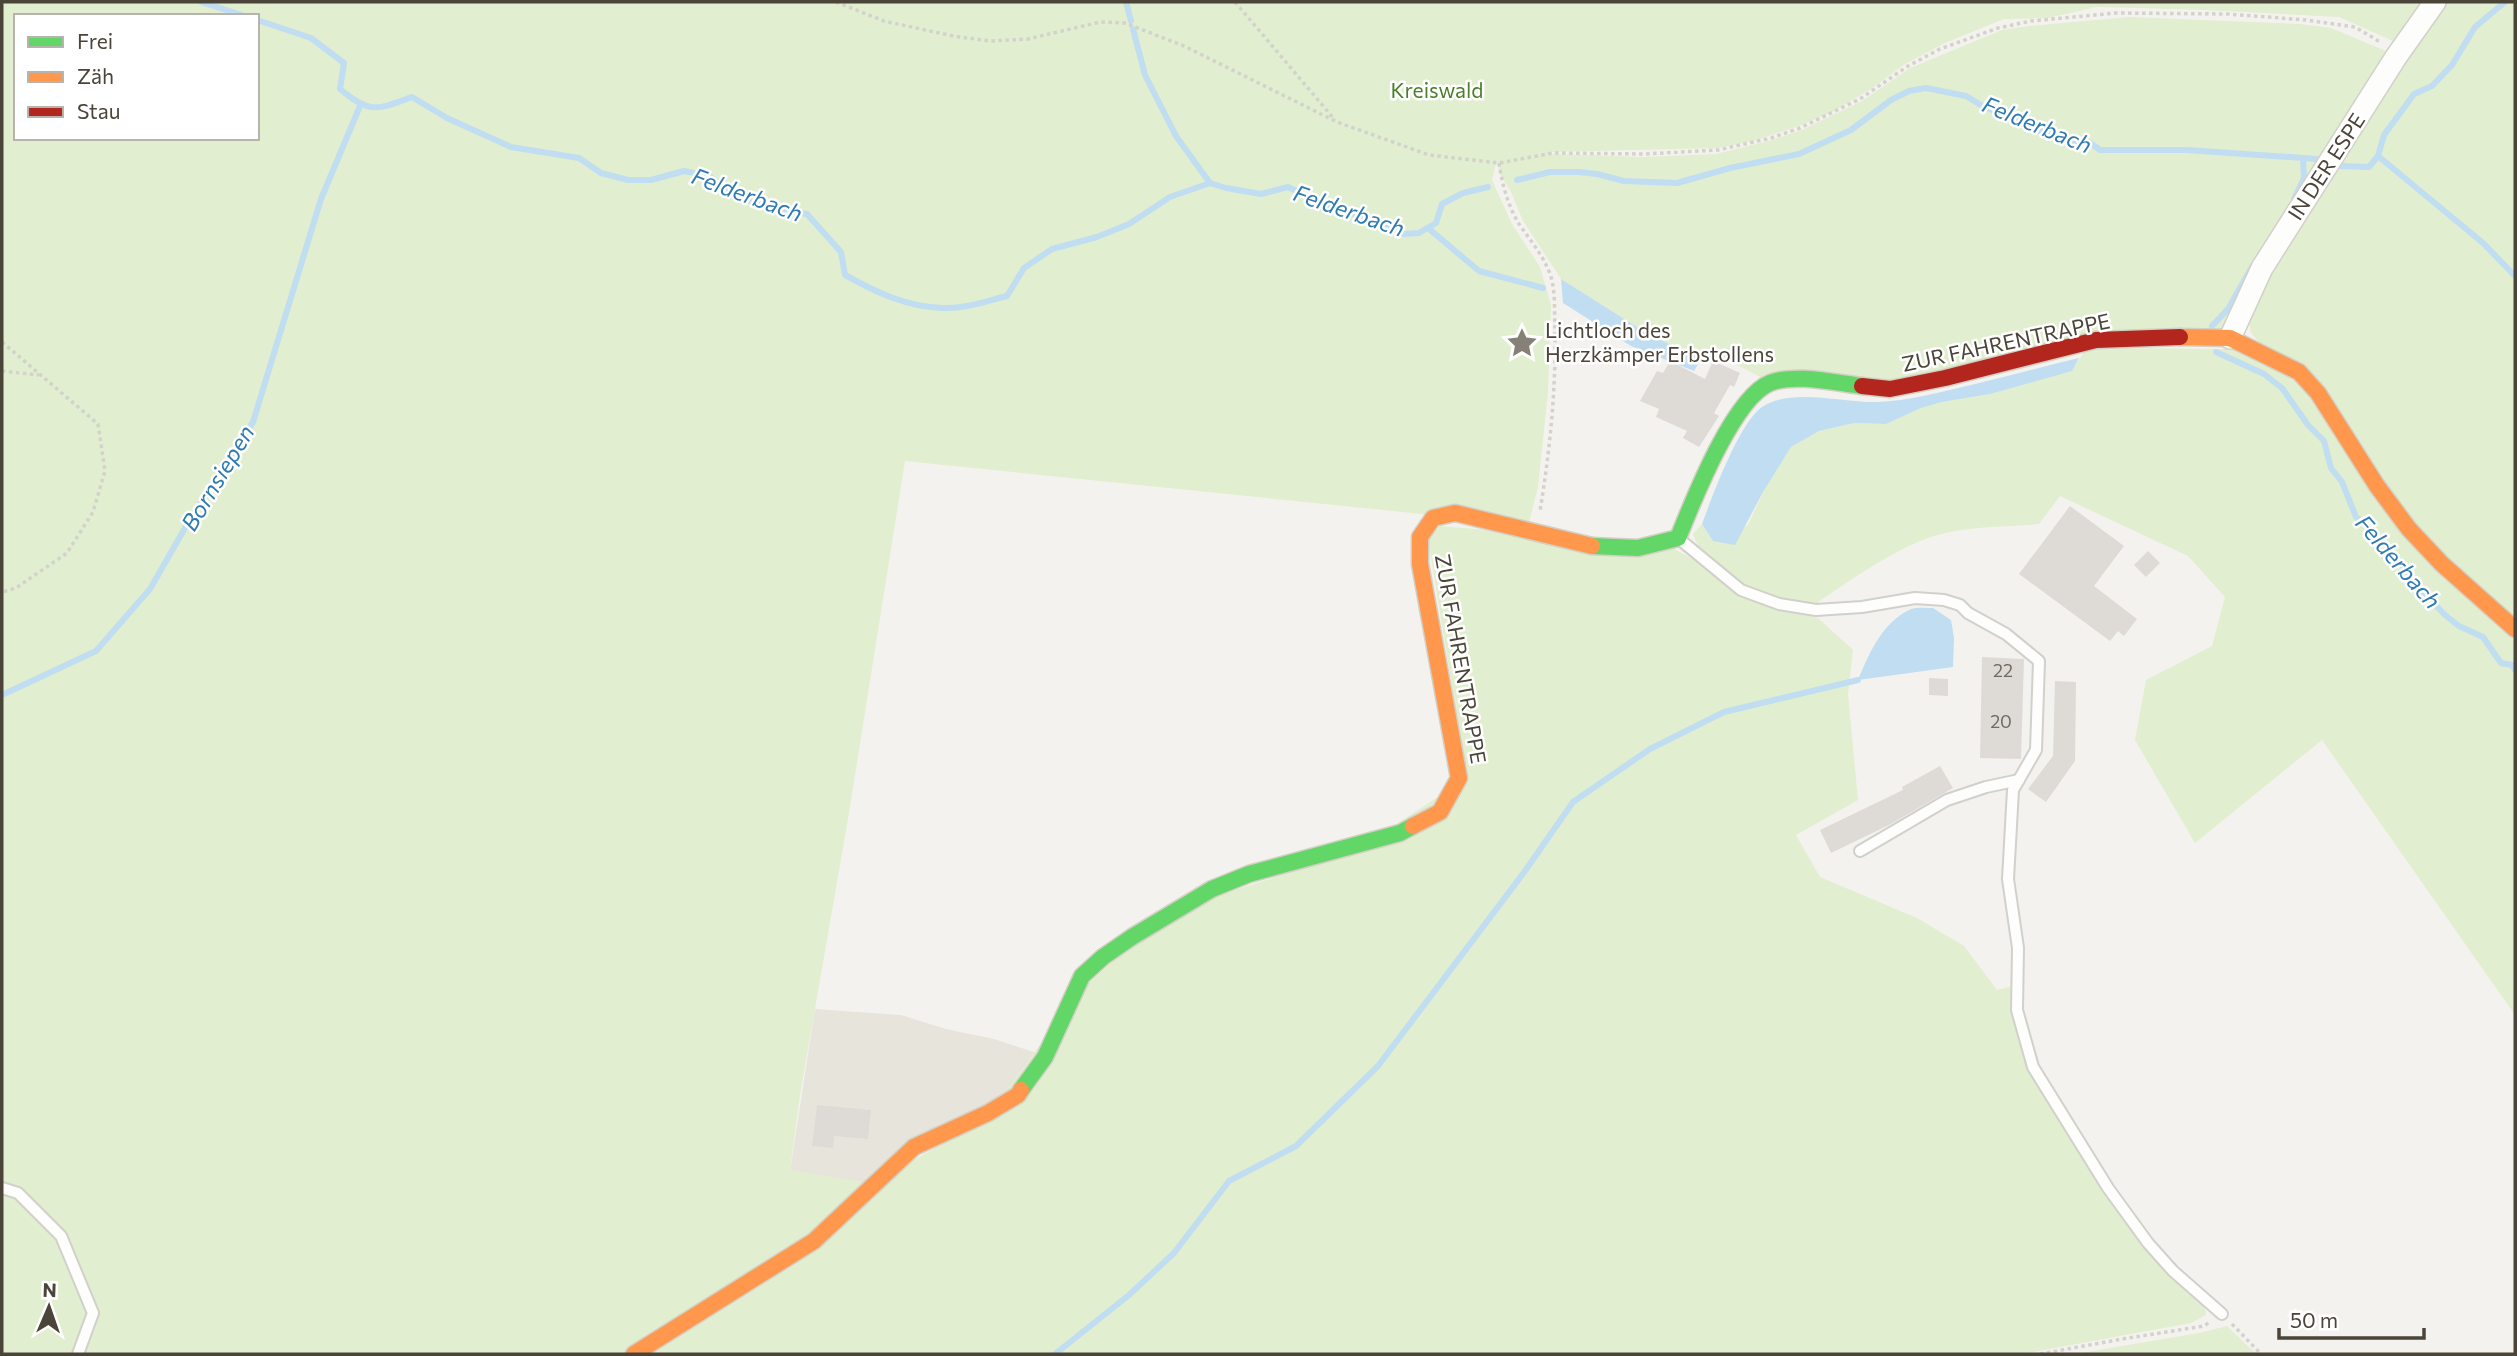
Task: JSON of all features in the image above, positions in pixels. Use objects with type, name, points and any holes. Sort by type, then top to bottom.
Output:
[{"type":"street","name":"IN DER ESPE","points":[[2230,338],[2262,268],[2396,57],[2435,2]]},
{"type":"street","name":"ZUR FAHRENTRAPPE","points":[[634,1354],[814,1241],[914,1147],[988,1113],[1018,1095],[1045,1057],[1082,976],[1132,937],[1212,889],[1291,861],[1400,833],[1440,812],[1460,778],[1420,564],[1420,537],[1433,518],[1455,513],[1591,546],[1638,548],[1678,538],[1708,464],[1751,397],[1770,383],[1795,379],[1890,389],[2096,340],[2155,337],[2230,338],[2299,372],[2318,393],[2409,530],[2442,564],[2515,629]]},
{"type":"lane","points":[[1678,538],[1741,590],[1779,604],[1816,610],[1862,607],[1916,598],[1944,600],[1960,605],[1968,613],[2006,634],[2039,661],[2036,750],[2013,790],[2008,878],[2018,948],[2017,1010],[2033,1067],[2108,1188],[2148,1243],[2173,1271],[2222,1314]]},
{"type":"lane","points":[[1860,851],[1947,800],[2019,780]]},
{"type":"lane","points":[[2,1188],[18,1193],[61,1236],[93,1313],[78,1354]]},
{"type":"path","points":[[836,2],[884,21],[990,41],[1028,39],[1100,22],[1125,23],[1184,46],[1337,122],[1429,155],[1499,163],[1553,153],[1644,154],[1718,150],[1771,138],[1800,128],[1860,99],[1908,66],[1940,49],[1998,28],[2031,21],[2116,13],[2203,13],[2306,20],[2355,27],[2384,45],[2396,57]]},
{"type":"path","points":[[1235,2],[1337,122]]},
{"type":"path","points":[[1499,163],[1503,187],[1517,221],[1545,261],[1551,278],[1554,305],[1553,412],[1536,532]]},
{"type":"path","points":[[2,342],[98,424],[105,471],[93,512],[67,553],[16,588],[2,592]]},
{"type":"path","points":[[2,371],[41,375]]},
{"type":"path","points":[[2040,1354],[2204,1326],[2222,1314],[2261,1354]]},
{"type":"shaded area","points":[[815,1009],[901,1015],[1040,1054],[1014,1092],[867,1183],[790,1171]]},
{"type":"green space","name":"Kreiswald","points":[[2,2],[2515,2],[2515,623],[2480,595],[2251,333],[2248,317],[2279,259],[2398,72],[2393,41],[2339,17],[2097,7],[2048,18],[2004,19],[1945,43],[1905,64],[1834,111],[1753,141],[1718,148],[1550,154],[1644,157],[1716,154],[1772,140],[1802,130],[1862,101],[1910,68],[2002,30],[2029,26],[2129,17],[2300,24],[2331,28],[2386,51],[2227,328],[1920,380],[1764,379],[1732,362],[1702,352],[1701,359],[1648,334],[1561,279],[1523,221],[1500,174],[1497,159],[1492,180],[1512,224],[1540,267],[1551,305],[1548,392],[1538,487],[1529,522],[1422,514],[905,461],[848,819],[800,1095],[790,1170],[867,1183],[809,1240],[623,1354],[2,1354]]},
{"type":"green space","points":[[2087,348],[2231,349],[2290,378],[2515,634],[2515,1015],[2322,740],[2195,843],[2135,740],[2146,680],[2212,646],[2225,597],[2188,556],[2060,496],[2039,524],[1957,531],[1931,537],[1888,557],[1818,602],[1818,606],[1785,602],[1745,586],[1718,567],[1698,546],[1693,534],[1702,524],[1713,541],[1748,525],[1763,492],[1791,447],[1819,431],[1854,423],[1886,424],[1921,408],[1990,394],[2071,371]]},
{"type":"green space","points":[[1440,526],[1669,546],[1694,560],[1738,595],[1779,609],[1818,618],[1853,650],[1848,694],[1858,800],[1796,835],[1820,877],[1917,918],[1964,946],[1997,990],[2014,986],[2014,1018],[2093,1173],[2166,1274],[2204,1303],[2206,1315],[2191,1323],[2022,1354],[646,1354],[903,1166],[982,1122],[1084,987],[1133,944],[1219,895],[1352,853],[1467,778],[1428,539]]},
{"type":"green space","points":[[2227,1326],[2256,1354],[2075,1354],[2199,1333]]},
{"type":"water","points":[[1561,279],[1648,334],[1701,359],[1694,371],[1631,346],[1563,303]]},
{"type":"water","points":[[2079,358],[2072,371],[1990,394],[1942,402],[1886,424],[1854,423],[1819,431],[1791,447],[1735,545],[1713,541],[1702,524],[1727,461],[1744,428],[1762,407],[1774,401],[1803,397],[1864,402],[1901,400]]},
{"type":"water","points":[[1933,608],[1951,620],[1954,638],[1953,667],[1858,680],[1878,640],[1892,622],[1911,609]]},
{"type":"building","points":[[1670,361],[1705,379],[1713,361],[1740,373],[1734,387],[1730,385],[1714,413],[1719,416],[1699,447],[1683,438],[1687,431],[1656,417],[1659,409],[1640,401],[1657,371],[1663,373]]},
{"type":"building","points":[[2070,506],[2124,546],[2094,586],[2137,619],[2124,636],[2118,631],[2110,641],[2019,574]]},
{"type":"building","points":[[2148,551],[2160,563],[2146,577],[2134,565]]},
{"type":"building","points":[[1982,657],[2024,659],[2021,759],[1980,758]]},
{"type":"building","points":[[1929,678],[1948,679],[1948,696],[1929,695]]},
{"type":"building","points":[[2055,681],[2076,682],[2075,761],[2046,802],[2028,789],[2053,756]]},
{"type":"building","points":[[1940,766],[1953,788],[1889,825],[1831,853],[1820,830],[1903,790],[1902,787]]},
{"type":"building","points":[[817,1105],[871,1110],[868,1139],[834,1136],[833,1148],[812,1146]]},
{"type":"waterway","name":"Felderbach","points":[[201,2],[239,14]]},
{"type":"waterway","points":[[1126,2],[1131,21]]},
{"type":"waterway","points":[[2339,166],[2369,167],[2378,156],[2384,135],[2414,94],[2432,86],[2452,65],[2475,27],[2505,2]]},
{"type":"waterway","name":"Felderbach","points":[[259,21],[311,38],[344,63],[340,89],[367,106],[382,107],[412,97],[447,118],[511,147],[579,158],[601,173],[628,180],[651,180],[684,171],[709,176],[737,196],[762,206],[807,214],[841,252],[845,275],[892,298],[929,307],[959,307],[1007,296],[1024,268],[1052,249],[1097,237],[1129,224],[1170,197],[1210,183],[1261,194],[1288,187],[1331,208],[1370,218],[1403,234],[1419,233],[1436,223],[1442,204],[1463,193],[1488,187]]},
{"type":"waterway","points":[[1133,29],[1145,75],[1176,136],[1210,183]]},
{"type":"waterway","name":"Felderbach","points":[[1517,180],[1550,172],[1579,172],[1624,181],[1677,183],[1730,168],[1799,154],[1851,130],[1891,100],[1909,91],[1926,88],[1966,96],[2027,126],[2065,140],[2089,142],[2100,150],[2187,150],[2303,158],[2304,178],[2294,199]]},
{"type":"waterway","name":"Bornsiepen","points":[[2,695],[96,651],[150,589],[189,521],[253,422],[321,199],[360,106]]},
{"type":"waterway","points":[[2378,156],[2483,243],[2515,276]]},
{"type":"waterway","points":[[2303,158],[2317,159]]},
{"type":"waterway","points":[[1428,228],[1479,271],[1543,288]]},
{"type":"waterway","name":"Felderbach","points":[[2212,326],[2228,309],[2252,267]]},
{"type":"waterway","name":"Felderbach","points":[[2216,352],[2264,374],[2282,388],[2308,425],[2324,441],[2331,468],[2342,482],[2356,517],[2387,545],[2421,590],[2445,615],[2459,626],[2483,637],[2501,663],[2512,665],[2515,670]]},
{"type":"waterway","points":[[1055,1354],[1129,1295],[1174,1253],[1229,1181],[1296,1146],[1378,1066],[1525,871],[1573,802],[1650,749],[1724,712],[1858,680]]},
{"type":"traffic: fast","points":[[1592,546],[1638,548],[1678,538],[1704,477],[1729,429],[1756,392],[1770,383],[1803,379],[1862,386]]},
{"type":"traffic: fast","points":[[1021,1090],[1045,1057],[1082,976],[1132,937],[1212,889],[1249,874],[1400,833],[1413,826]]},
{"type":"traffic: slow","points":[[2180,337],[2230,338],[2299,372],[2318,393],[2377,486],[2409,529],[2442,564],[2515,629]]},
{"type":"traffic: slow","points":[[1413,826],[1440,812],[1459,778],[1420,564],[1420,537],[1433,518],[1455,513],[1592,546]]},
{"type":"traffic: slow","points":[[634,1354],[814,1241],[914,1147],[988,1113],[1018,1095],[1021,1090]]},
{"type":"traffic: jam","points":[[1862,386],[1890,389],[2096,340],[2180,337]]},
{"type":"place","name":"Lichtloch des Herzkämper Erbstollens","points":[[1522,343]]}]
